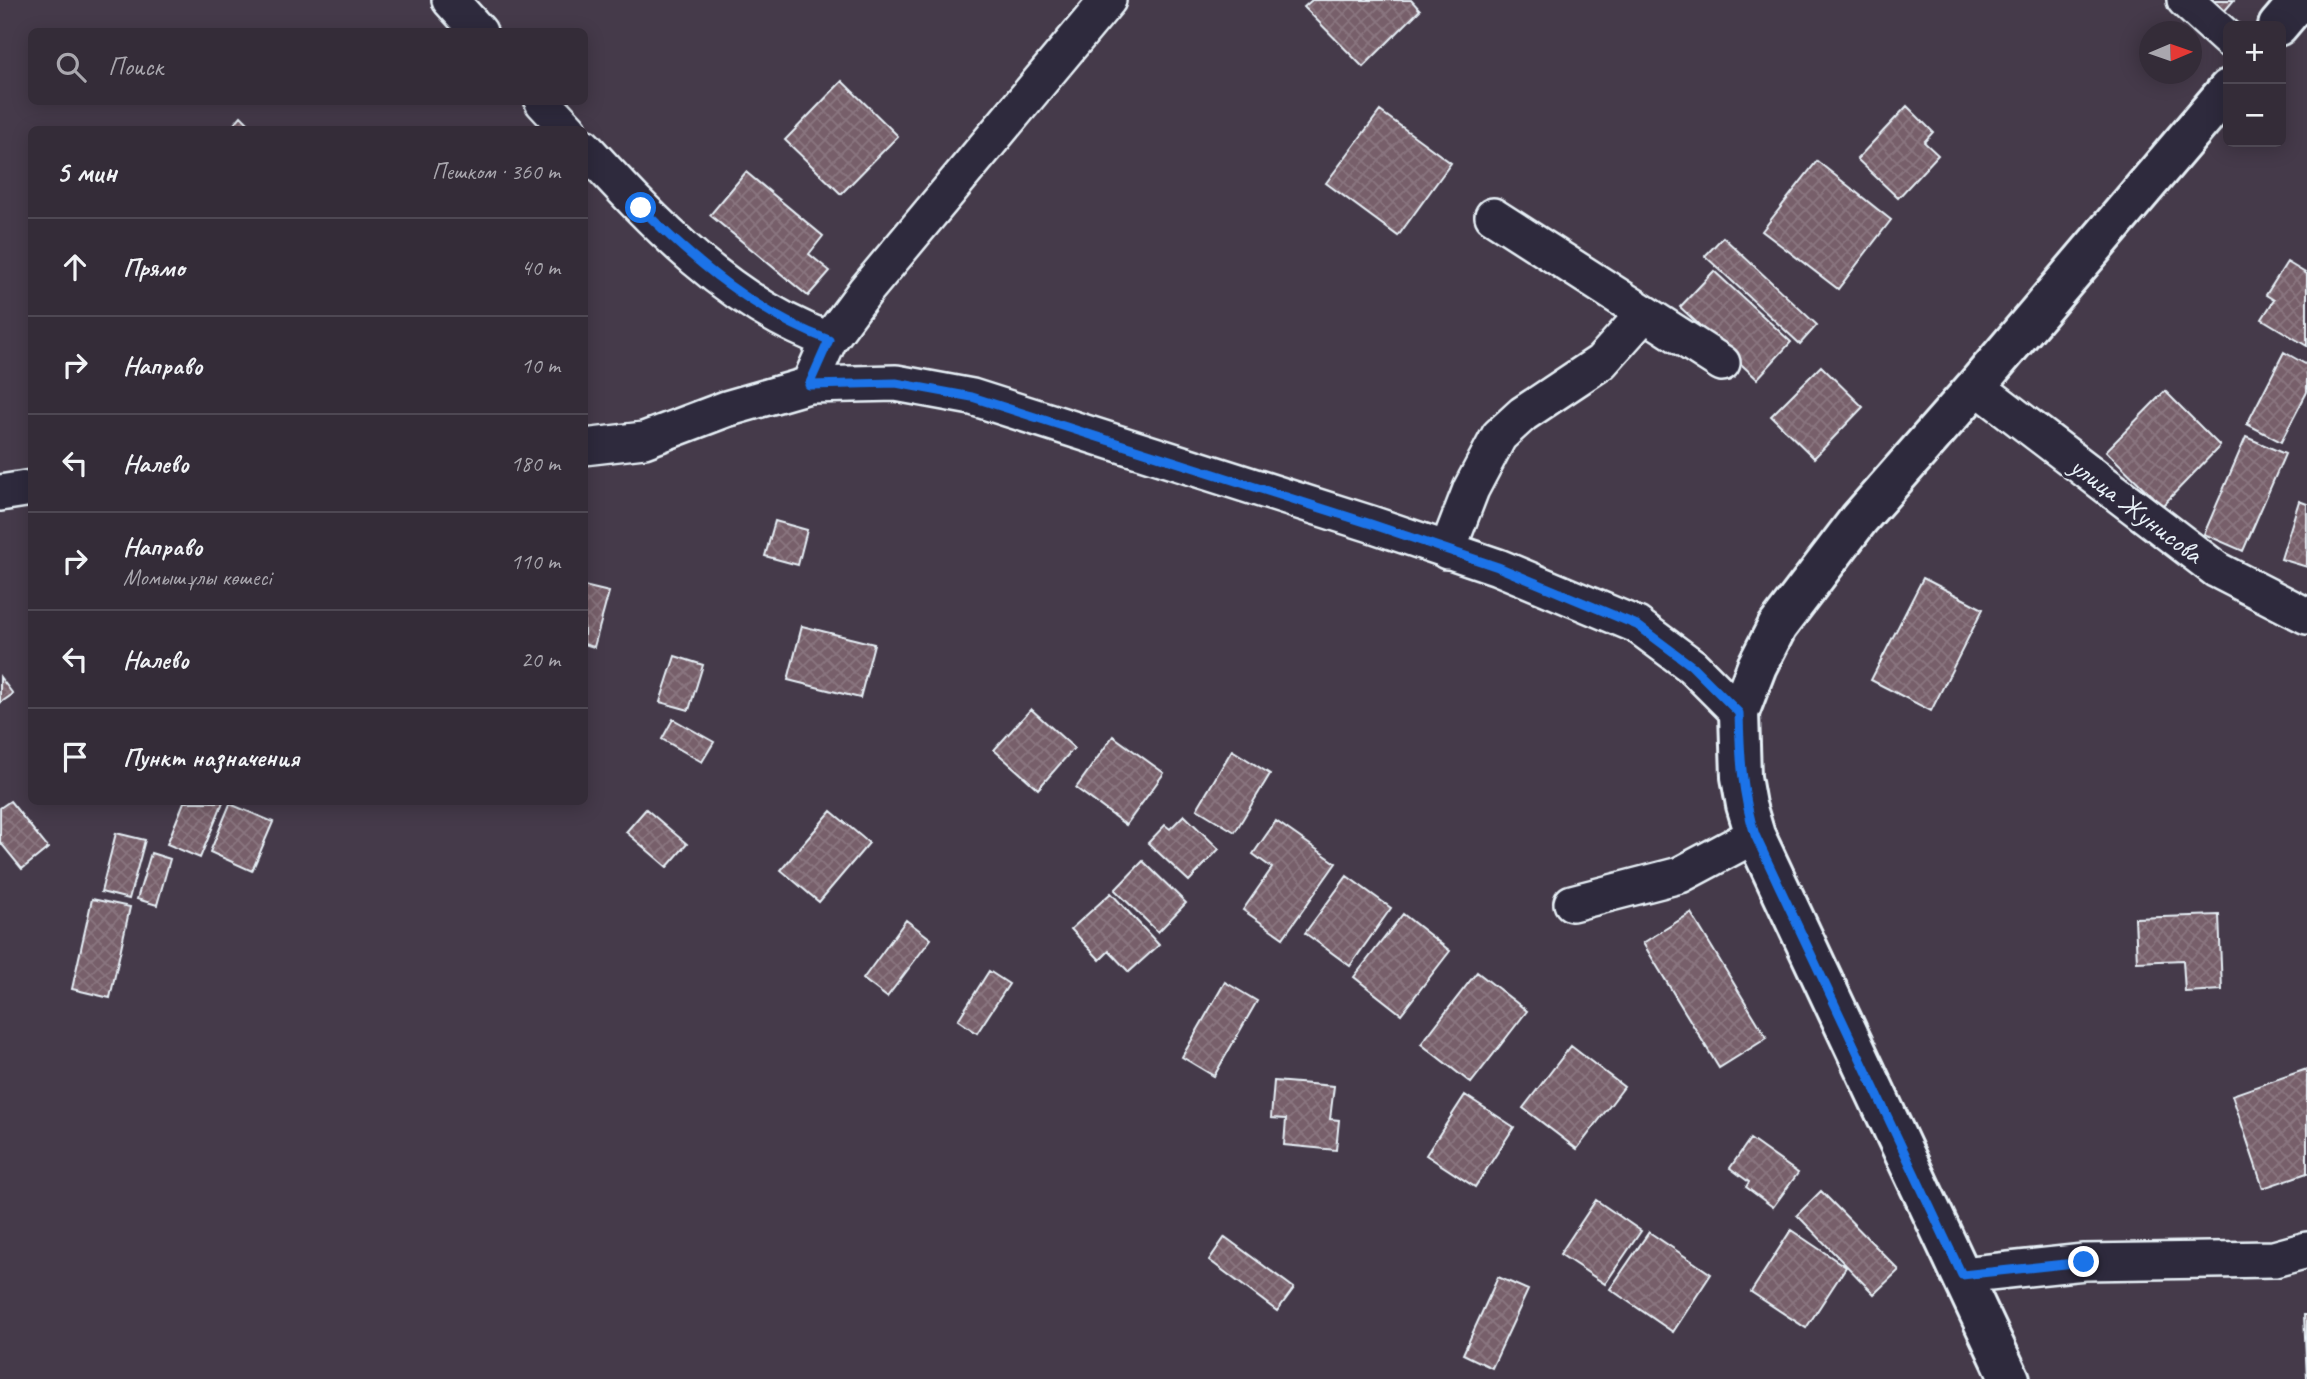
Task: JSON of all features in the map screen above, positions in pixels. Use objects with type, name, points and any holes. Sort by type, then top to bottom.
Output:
[{"type":"main road","points":[[2282,21],[2300,0]]},
{"type":"main road","points":[[2010,1379],[1755,835],[1741,778],[1739,713],[1757,666],[1777,627],[1859,519],[1976,386],[2223,95]]},
{"type":"street","points":[[450,0],[475,28]]},
{"type":"street","points":[[809,385],[829,340],[866,290],[1108,0]]},
{"type":"street","points":[[2185,0],[2223,34]]},
{"type":"street","points":[[546,105],[565,126]]},
{"type":"street","points":[[588,151],[679,246],[767,310],[797,328],[829,340]]},
{"type":"street","points":[[1493,216],[1722,363]]},
{"type":"street","points":[[1447,551],[1471,489],[1499,436],[1523,414],[1601,362],[1644,314]]},
{"type":"street","points":[[588,447],[644,440],[726,409],[809,385],[896,383],[972,397],[1498,567],[1637,625],[1692,666],[1739,713]]},
{"type":"street","name":"улица Жунисова","points":[[1976,386],[2217,570],[2307,616]]},
{"type":"street","points":[[0,493],[28,489]]},
{"type":"street","points":[[1572,903],[1680,875],[1755,835]]},
{"type":"street","points":[[1962,1275],[2084,1262],[2274,1259],[2307,1250]]},
{"type":"building","points":[[1312,0],[1411,0],[1420,10],[1363,67],[1304,7]]},
{"type":"building","points":[[2209,0],[2234,0],[2223,13]]},
{"type":"building","points":[[842,81],[898,136],[841,194],[785,140]]},
{"type":"building","points":[[1907,106],[1933,132],[1924,142],[1938,155],[1898,198],[1857,159]]},
{"type":"building","points":[[1380,111],[1451,163],[1398,236],[1326,183]]},
{"type":"building","points":[[241,116],[251,126],[232,126]]},
{"type":"building","points":[[1817,161],[1891,220],[1838,289],[1762,231]]},
{"type":"building","points":[[746,172],[823,236],[809,254],[830,271],[808,296],[710,215]]},
{"type":"building","points":[[1723,237],[1817,325],[1800,344],[1705,256]]},
{"type":"building","points":[[2287,262],[2307,274],[2307,346],[2262,319],[2274,300],[2266,295]]},
{"type":"building","points":[[1714,271],[1791,342],[1757,379],[1680,307]]},
{"type":"building","points":[[2284,352],[2307,365],[2307,392],[2281,442],[2247,424]]},
{"type":"building","points":[[1821,366],[1863,407],[1814,458],[1771,416]]},
{"type":"building","points":[[2165,391],[2220,446],[2162,506],[2106,451]]},
{"type":"building","points":[[2246,437],[2285,454],[2243,551],[2204,534]]},
{"type":"building","points":[[2299,501],[2307,504],[2307,567],[2281,559]]},
{"type":"building","points":[[775,521],[807,530],[798,565],[765,556]]},
{"type":"building","points":[[1923,578],[1983,609],[1931,711],[1871,680]]},
{"type":"building","points":[[588,587],[609,592],[594,647],[588,645]]},
{"type":"building","points":[[802,626],[874,644],[860,698],[788,680]]},
{"type":"building","points":[[675,656],[703,665],[689,710],[660,702]]},
{"type":"building","points":[[0,677],[13,694],[0,703]]},
{"type":"building","points":[[1031,709],[1074,748],[1038,789],[994,750]]},
{"type":"building","points":[[673,719],[714,742],[702,762],[662,739]]},
{"type":"building","points":[[1113,736],[1164,773],[1126,825],[1076,788]]},
{"type":"building","points":[[1232,750],[1270,774],[1235,832],[1197,809]]},
{"type":"building","points":[[10,801],[48,848],[22,869],[0,842],[0,808]]},
{"type":"building","points":[[183,805],[222,805],[200,858],[167,844]]},
{"type":"building","points":[[230,805],[273,822],[252,871],[210,852]]},
{"type":"building","points":[[646,809],[687,844],[667,867],[626,832]]},
{"type":"building","points":[[831,811],[869,843],[819,902],[781,870]]},
{"type":"building","points":[[1184,815],[1219,849],[1189,881],[1148,843],[1165,825],[1170,829]]},
{"type":"building","points":[[1276,821],[1336,863],[1283,938],[1243,910],[1272,868],[1253,854]]},
{"type":"building","points":[[116,833],[145,840],[129,899],[101,892]]},
{"type":"building","points":[[151,853],[170,859],[157,905],[137,899]]},
{"type":"building","points":[[1143,861],[1186,903],[1158,932],[1115,890]]},
{"type":"building","points":[[1347,876],[1391,908],[1350,966],[1305,933]]},
{"type":"building","points":[[1111,893],[1159,945],[1129,972],[1109,951],[1100,960],[1071,929]]},
{"type":"building","points":[[92,899],[130,907],[110,998],[72,989]]},
{"type":"building","points":[[1691,913],[1767,1038],[1719,1068],[1643,943]]},
{"type":"building","points":[[1403,914],[1450,951],[1401,1014],[1354,977]]},
{"type":"building","points":[[2219,915],[2222,990],[2185,992],[2183,960],[2137,962],[2135,918]]},
{"type":"building","points":[[906,920],[931,939],[887,997],[863,979]]},
{"type":"building","points":[[989,971],[1009,984],[977,1033],[958,1020]]},
{"type":"building","points":[[1477,972],[1527,1011],[1471,1083],[1421,1044]]},
{"type":"building","points":[[1225,982],[1257,1001],[1214,1076],[1182,1057]]},
{"type":"building","points":[[1571,1046],[1624,1087],[1577,1149],[1523,1108]]},
{"type":"building","points":[[2307,1069],[2307,1173],[2263,1188],[2232,1095]]},
{"type":"building","points":[[1274,1081],[1334,1086],[1330,1119],[1339,1120],[1336,1150],[1284,1145],[1286,1119],[1271,1118]]},
{"type":"building","points":[[1465,1095],[1514,1127],[1475,1187],[1426,1155]]},
{"type":"building","points":[[1750,1139],[1798,1173],[1773,1207],[1746,1187],[1749,1182],[1730,1168]]},
{"type":"building","points":[[1821,1191],[1899,1270],[1874,1294],[1797,1215]]},
{"type":"building","points":[[1596,1200],[1641,1231],[1605,1284],[1560,1254]]},
{"type":"building","points":[[1791,1230],[1846,1267],[1806,1328],[1751,1292]]},
{"type":"building","points":[[1649,1232],[1711,1274],[1673,1332],[1610,1289]]},
{"type":"building","points":[[1225,1237],[1294,1288],[1277,1311],[1209,1260]]},
{"type":"building","points":[[1498,1277],[1528,1290],[1492,1368],[1463,1354]]},
{"type":"building","points":[[2304,1315],[2307,1315],[2307,1379]]},
{"type":"route","points":[[641,208],[679,246],[729,285],[797,328],[829,340],[809,385],[896,383],[972,397],[1498,567],[1637,625],[1692,666],[1739,713],[1741,778],[1755,835],[1962,1275],[2084,1262]]}]
